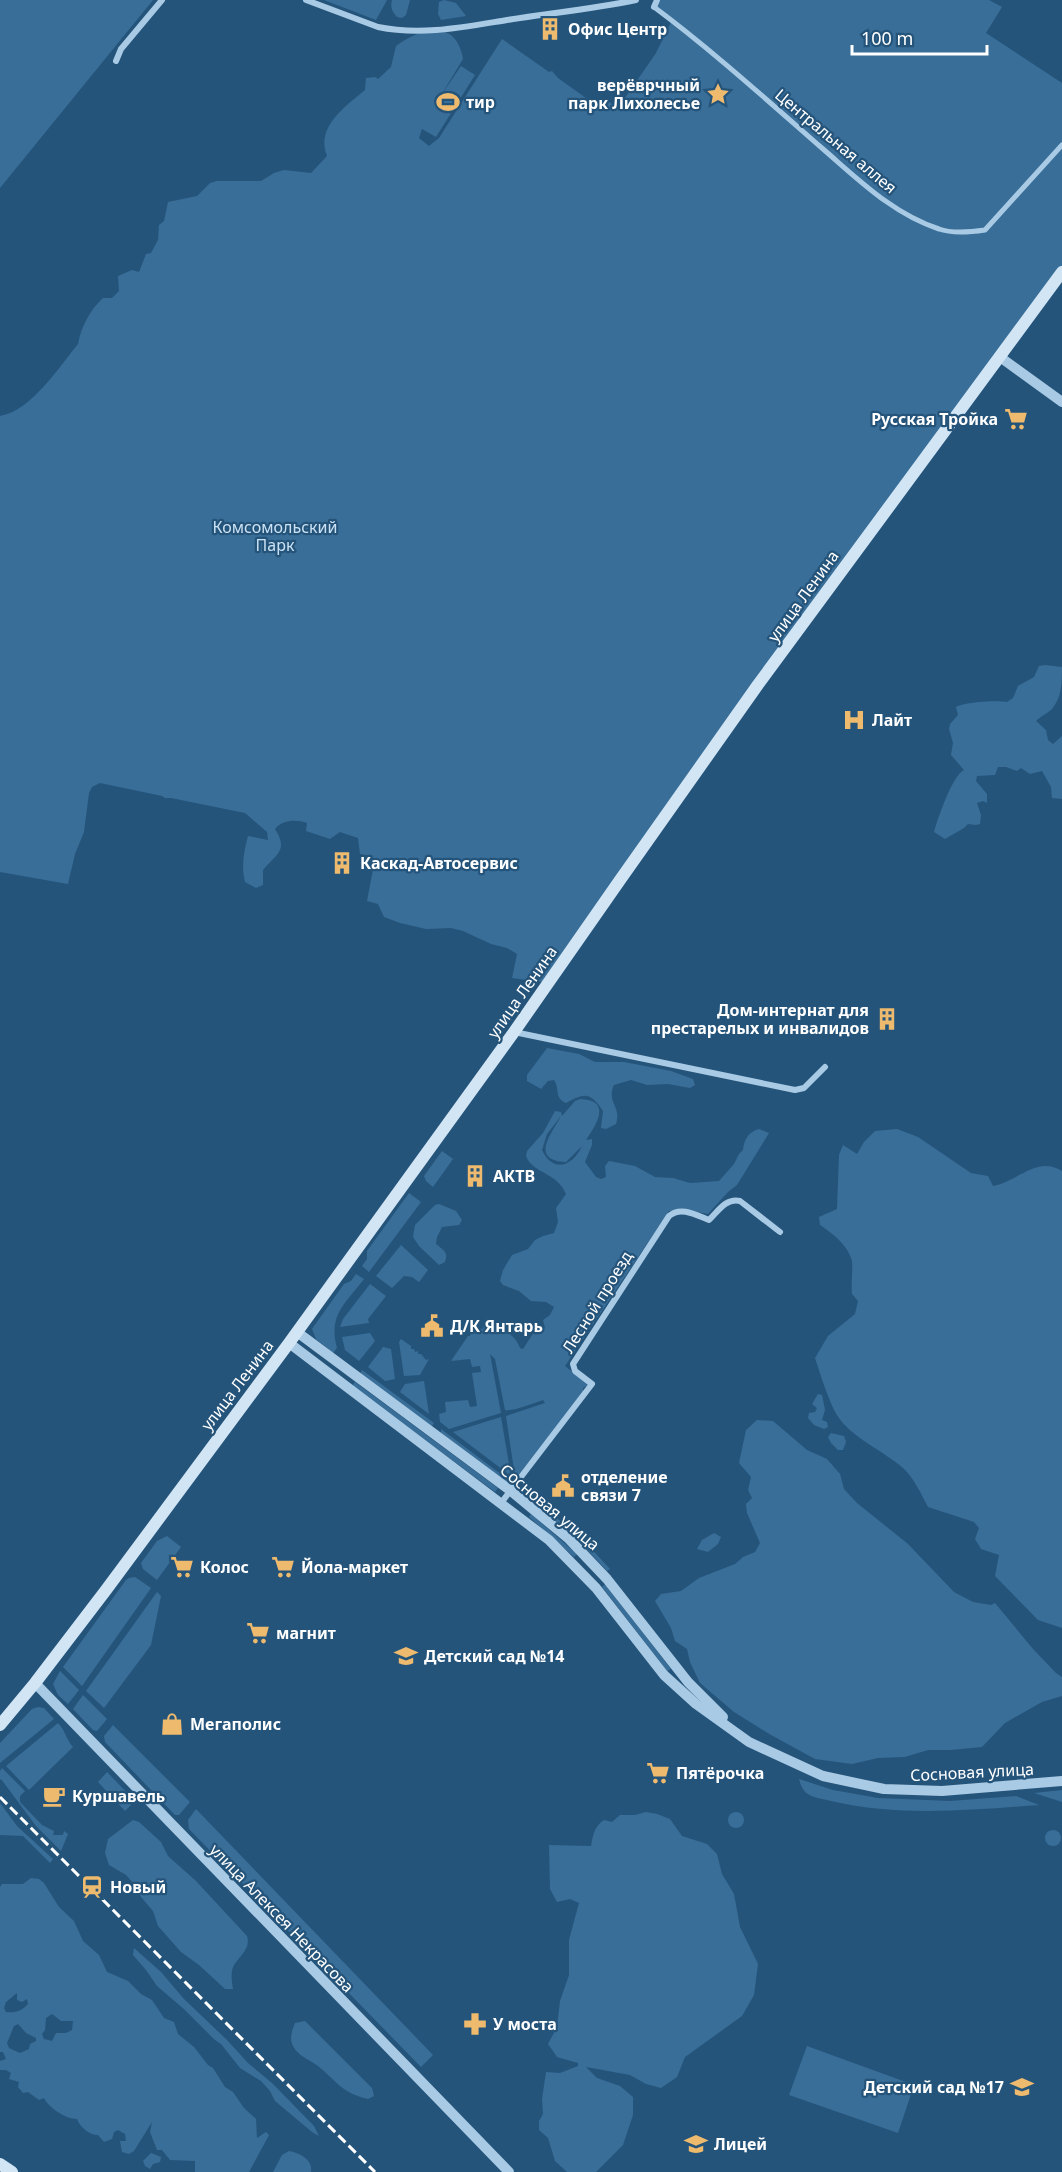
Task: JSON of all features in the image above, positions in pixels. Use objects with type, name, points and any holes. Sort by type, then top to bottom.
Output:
[{"type":"main road","name":"улица Ленина","points":[[0,1725],[35,1683],[289,1343],[514,1032],[757,686],[1062,272]]},
{"type":"main road","points":[[0,2164],[12,2172]]},
{"type":"street","points":[[116,61],[121,49],[162,0]]},
{"type":"street","points":[[306,0],[378,27],[429,30],[459,28],[636,0]]},
{"type":"street","points":[[654,7],[657,0]]},
{"type":"street","name":"Центральная аллея","points":[[654,7],[870,190],[908,216],[939,229],[953,232],[985,230],[1062,145]]},
{"type":"street","points":[[1000,357],[1062,402]]},
{"type":"street","points":[[514,1032],[795,1090],[804,1088],[825,1067]]},
{"type":"street","name":"Лесной проезд","points":[[501,1503],[592,1384],[575,1371],[573,1364],[669,1216],[680,1210],[709,1220],[728,1201],[740,1201],[780,1232]]},
{"type":"street","name":"Сосновая улица","points":[[297,1332],[511,1491],[553,1525],[607,1578],[688,1682],[749,1742]]},
{"type":"street","name":"Сосновая улица","points":[[289,1343],[535,1528],[596,1588],[664,1675],[696,1704],[749,1742],[824,1776],[884,1789],[942,1791],[1062,1781]]},
{"type":"street","name":"улица Алексея Некрасова","points":[[35,1683],[510,2172]]},
{"type":"green space","points":[[0,0],[153,0],[0,188]]},
{"type":"green space","points":[[324,0],[387,0],[376,20]]},
{"type":"green space","points":[[392,0],[410,0],[406,15],[402,18],[397,17],[393,11]]},
{"type":"green space","points":[[444,0],[456,3],[466,16],[441,20],[438,14],[439,2]]},
{"type":"green space","name":"Комсомольский Парк","points":[[657,0],[989,0],[1002,7],[986,33],[1062,83],[1062,272],[548,983],[512,978],[517,954],[507,948],[491,944],[463,931],[451,928],[426,929],[384,917],[378,904],[367,901],[375,859],[360,854],[358,838],[340,832],[330,839],[306,831],[307,823],[303,822],[285,822],[275,829],[281,847],[263,870],[263,885],[256,888],[245,882],[243,864],[245,847],[248,836],[268,840],[267,832],[245,813],[100,783],[92,787],[89,793],[84,832],[75,854],[68,884],[0,872],[0,416],[23,406],[44,387],[78,344],[90,313],[103,298],[112,298],[119,291],[118,276],[132,270],[139,272],[146,254],[151,253],[158,240],[159,225],[164,221],[168,202],[197,196],[210,183],[217,181],[261,181],[284,170],[311,173],[327,156],[324,145],[325,136],[334,118],[365,90],[366,78],[378,79],[391,67],[396,46],[426,31],[445,32],[453,37],[463,59],[440,97],[461,66],[475,75],[436,137],[422,129],[419,138],[429,146],[439,138],[502,39],[549,72],[552,71],[558,78],[604,111],[609,102],[618,108],[656,53],[672,20],[654,7]]},
{"type":"green space","points":[[1039,666],[1062,667],[1058,699],[1052,709],[1036,721],[1046,730],[1048,740],[1053,744],[1062,736],[1062,799],[1052,798],[1051,787],[1042,771],[1030,774],[1021,768],[1017,771],[998,767],[995,775],[977,776],[976,781],[987,794],[987,803],[983,801],[977,803],[981,815],[980,824],[968,824],[945,839],[934,832],[950,789],[964,770],[951,755],[953,743],[949,729],[950,724],[958,715],[956,707],[981,702],[1007,702],[1013,698],[1018,686],[1034,677]]},
{"type":"green space","points":[[547,1048],[579,1054],[595,1062],[624,1062],[671,1071],[693,1079],[695,1085],[690,1088],[668,1084],[647,1085],[631,1080],[614,1085],[612,1096],[617,1113],[616,1124],[606,1129],[601,1128],[603,1111],[590,1097],[578,1097],[566,1103],[560,1098],[554,1080],[548,1081],[541,1089],[527,1081],[527,1075]]},
{"type":"green space","points":[[590,1100],[599,1108],[597,1120],[586,1140],[592,1139],[592,1145],[585,1162],[596,1177],[601,1179],[606,1177],[605,1166],[609,1161],[635,1166],[655,1177],[673,1178],[690,1183],[719,1181],[743,1150],[749,1134],[759,1129],[769,1133],[737,1185],[708,1214],[669,1211],[565,1366],[589,1385],[583,1388],[583,1392],[515,1477],[506,1416],[545,1403],[543,1400],[518,1409],[505,1410],[495,1359],[490,1354],[501,1413],[449,1429],[440,1422],[439,1414],[446,1412],[445,1402],[468,1400],[470,1407],[477,1406],[472,1373],[481,1372],[480,1366],[472,1367],[470,1359],[451,1361],[470,1336],[471,1329],[483,1329],[486,1318],[510,1334],[523,1349],[534,1332],[545,1328],[543,1320],[550,1315],[554,1307],[546,1302],[531,1301],[519,1291],[503,1285],[500,1281],[503,1270],[512,1255],[528,1249],[535,1240],[554,1233],[558,1222],[556,1208],[566,1194],[557,1181],[529,1162],[526,1156],[527,1151],[543,1133],[555,1111],[561,1112],[562,1116],[575,1101]],"holes":[[[561,1116],[546,1144],[548,1156],[566,1162],[582,1146],[574,1158],[568,1162],[557,1165],[547,1158],[542,1150],[547,1134]]]},
{"type":"green space","points":[[897,1129],[918,1137],[971,1173],[988,1176],[993,1186],[1044,1166],[1062,1171],[1062,1628],[1038,1620],[995,1576],[999,1555],[981,1549],[975,1539],[979,1528],[974,1522],[928,1507],[914,1481],[903,1468],[843,1423],[831,1403],[819,1371],[815,1358],[828,1336],[855,1314],[858,1301],[852,1294],[850,1255],[839,1240],[820,1225],[819,1217],[837,1209],[839,1155],[843,1145],[857,1154],[864,1142],[875,1131]]},
{"type":"green space","points":[[442,1151],[453,1159],[433,1187],[424,1176]]},
{"type":"green space","points":[[409,1193],[421,1202],[369,1272],[362,1266],[367,1259],[367,1251]]},
{"type":"green space","points":[[439,1204],[456,1211],[462,1220],[459,1225],[442,1227],[436,1244],[445,1252],[446,1259],[439,1265],[413,1237],[415,1225],[435,1205]]},
{"type":"green space","points":[[401,1245],[428,1270],[419,1282],[412,1277],[404,1276],[392,1288],[376,1276]]},
{"type":"green space","points":[[356,1274],[364,1279],[340,1310],[335,1327],[337,1348],[333,1353],[316,1339],[312,1329],[344,1284],[351,1281]]},
{"type":"green space","points":[[370,1284],[386,1296],[368,1319],[369,1323],[340,1327],[343,1319]]},
{"type":"green space","points":[[370,1333],[375,1341],[359,1361],[345,1350],[342,1337]]},
{"type":"green space","points":[[401,1339],[426,1360],[429,1359],[420,1375],[404,1376],[399,1342]]},
{"type":"green space","points":[[383,1347],[391,1349],[395,1379],[385,1381],[368,1367]]},
{"type":"green space","points":[[362,1370],[434,1423],[432,1426],[360,1374]]},
{"type":"green space","points":[[424,1381],[429,1414],[400,1392],[405,1384]]},
{"type":"green space","points":[[355,1382],[498,1488],[495,1492],[352,1386]]},
{"type":"green space","points":[[818,1394],[822,1395],[825,1410],[822,1420],[827,1422],[828,1427],[824,1429],[814,1425],[808,1418],[809,1413],[815,1412],[817,1408],[812,1404]]},
{"type":"green space","points":[[501,1417],[511,1476],[453,1432]]},
{"type":"green space","points":[[757,1420],[773,1421],[807,1450],[827,1459],[840,1474],[844,1489],[857,1503],[908,1544],[954,1592],[973,1602],[991,1605],[995,1603],[1033,1649],[1062,1677],[1062,1696],[1042,1702],[1005,1723],[982,1747],[928,1750],[905,1757],[878,1758],[852,1764],[815,1759],[734,1712],[700,1683],[690,1662],[687,1649],[675,1641],[671,1628],[655,1601],[661,1594],[681,1591],[699,1578],[735,1564],[743,1557],[755,1552],[760,1543],[747,1513],[746,1504],[752,1498],[748,1490],[751,1477],[739,1463],[746,1430]]},
{"type":"green space","points":[[441,1429],[510,1481],[508,1484],[441,1433]]},
{"type":"green space","points":[[831,1433],[844,1436],[846,1442],[843,1450],[838,1450],[831,1443],[828,1437]]},
{"type":"green space","points":[[539,1503],[585,1542],[610,1569],[607,1571],[582,1544],[537,1506]]},
{"type":"green space","points":[[531,1514],[577,1554],[574,1557],[529,1517]]},
{"type":"green space","points":[[714,1533],[721,1537],[718,1544],[708,1552],[697,1549],[702,1540]]},
{"type":"green space","points":[[167,1536],[181,1547],[157,1580],[143,1569],[141,1563],[157,1541]]},
{"type":"green space","points":[[135,1577],[151,1588],[82,1686],[63,1667],[126,1580]]},
{"type":"green space","points":[[605,1584],[671,1669],[667,1671],[602,1587]]},
{"type":"green space","points":[[157,1592],[161,1596],[151,1645],[104,1708],[86,1691]]},
{"type":"green space","points":[[60,1671],[79,1690],[68,1704],[58,1695],[53,1684]]},
{"type":"green space","points":[[83,1695],[107,1719],[97,1731],[93,1730],[73,1709]]},
{"type":"green space","points":[[44,1708],[54,1719],[0,1763],[0,1743],[32,1709]]},
{"type":"green space","points":[[58,1723],[73,1747],[29,1790],[6,1766]]},
{"type":"green space","points":[[113,1725],[190,1802],[179,1815],[175,1815],[105,1742],[104,1736]]},
{"type":"green space","points":[[2,1768],[25,1791],[20,1796],[20,1802],[42,1825],[54,1831],[53,1835],[63,1835],[64,1831],[68,1834],[61,1851],[36,1826],[0,1780]]},
{"type":"green space","points":[[107,1772],[133,1799],[125,1811],[98,1782]]},
{"type":"green space","points":[[799,1779],[833,1790],[878,1798],[950,1801],[1016,1796],[1039,1805],[935,1811],[883,1809],[814,1797],[805,1792]]},
{"type":"green space","points":[[1062,1790],[1062,1802],[1034,1793]]},
{"type":"green space","points":[[0,1803],[17,1826],[53,1859],[50,1863],[23,1836],[0,1835]]},
{"type":"green space","points":[[196,1809],[433,2055],[421,2067],[189,1829],[188,1820]]},
{"type":"green space","points":[[646,1812],[670,1819],[682,1836],[707,1844],[717,1854],[722,1874],[734,1894],[740,1927],[758,1964],[754,1995],[742,2016],[685,2057],[677,2077],[661,2088],[646,2084],[630,2075],[586,2067],[597,2078],[620,2086],[633,2097],[633,2115],[623,2145],[596,2172],[567,2172],[555,2161],[548,2138],[539,2130],[539,2121],[543,2114],[542,2099],[546,2072],[560,2073],[578,2066],[578,2063],[557,2057],[548,2044],[557,2027],[560,2001],[569,1975],[569,1940],[579,1903],[570,1899],[557,1902],[550,1889],[549,1845],[591,1846],[596,1828],[604,1820],[612,1822],[620,1815]]},
{"type":"green space","points":[[733,1812],[739,1812],[744,1820],[742,1826],[733,1828],[728,1823],[728,1817]]},
{"type":"green space","points":[[133,1820],[139,1822],[161,1842],[168,1856],[196,1881],[247,1936],[248,1944],[233,1968],[233,1989],[225,1989],[181,1952],[158,1926],[153,1911],[134,1884],[126,1875],[109,1865],[105,1853],[108,1839]]},
{"type":"green space","points":[[1050,1830],[1056,1830],[1061,1838],[1059,1844],[1050,1846],[1045,1841],[1045,1835]]},
{"type":"green space","points":[[31,1878],[39,1879],[44,1883],[59,1907],[74,1921],[83,1941],[99,1955],[107,1972],[128,1981],[141,1994],[152,2000],[164,2018],[174,2022],[178,2034],[194,2047],[213,2068],[225,2087],[233,2092],[244,2108],[256,2119],[257,2138],[266,2132],[269,2135],[249,2172],[195,2172],[195,2161],[170,2160],[162,2150],[157,2150],[150,2132],[152,2122],[134,2151],[129,2154],[122,2152],[120,2141],[126,2141],[125,2134],[118,2130],[114,2132],[112,2139],[104,2142],[98,2135],[85,2130],[77,2119],[63,2115],[54,2109],[44,2098],[39,2100],[28,2092],[23,2093],[18,2087],[19,2082],[9,2079],[11,2073],[0,2070],[0,2061],[6,2059],[3,2052],[0,2052],[0,1887],[2,1884],[23,1884]],"holes":[[[17,1993],[17,2000],[22,2002],[27,1999],[28,2004],[18,2011],[6,2012],[4,2008],[6,2002]],[[52,2014],[61,2021],[73,2021],[72,2030],[66,2033],[56,2033],[52,2041],[44,2039],[42,2034],[45,2030],[46,2018]],[[18,2024],[26,2033],[36,2038],[36,2041],[30,2044],[29,2049],[20,2053],[9,2048],[7,2043],[14,2026]]]},
{"type":"green space","points":[[134,1948],[161,1972],[184,1999],[248,2063],[272,2083],[314,2126],[319,2136],[275,2101],[261,2081],[240,2068],[221,2044],[157,1986],[133,1955]]},
{"type":"green space","points":[[305,2021],[372,2088],[374,2096],[368,2099],[345,2090],[295,2049],[291,2037],[295,2023]]},
{"type":"green space","points":[[807,2046],[914,2085],[898,2133],[789,2095]]},
{"type":"green space","points":[[289,2151],[305,2158],[310,2164],[311,2172],[273,2172],[282,2155]]},
{"type":"green space","points":[[151,2153],[161,2157],[160,2162],[153,2164],[150,2169],[143,2161]]},
{"type":"railway","points":[[0,1797],[375,2172]]},
{"type":"place","name":"Офис Центр","points":[[550,29]]},
{"type":"place","name":"верёврчный парк Лихолесье","points":[[718,94]]},
{"type":"place","name":"тир","points":[[448,102]]},
{"type":"place","name":"Русская Тройка","points":[[1016,419]]},
{"type":"place","name":"Лайт","points":[[854,720]]},
{"type":"place","name":"Каскад-Автосервис","points":[[342,863]]},
{"type":"place","name":"Дом-интернат для престарелых и инвалидов","points":[[887,1019]]},
{"type":"place","name":"АКТВ","points":[[475,1176]]},
{"type":"place","name":"Д/К Янтарь","points":[[432,1326]]},
{"type":"place","name":"отделение связи 7","points":[[563,1486]]},
{"type":"place","name":"Колос","points":[[182,1567]]},
{"type":"place","name":"Йола-маркет","points":[[283,1567]]},
{"type":"place","name":"магнит","points":[[258,1633]]},
{"type":"place","name":"Детский сад №14","points":[[406,1656]]},
{"type":"place","name":"Мегаполис","points":[[172,1724]]},
{"type":"place","name":"Пятёрочка","points":[[658,1773]]},
{"type":"place","name":"Куршавель","points":[[54,1796]]},
{"type":"place","name":"Новый","points":[[92,1887]]},
{"type":"place","name":"У моста","points":[[475,2024]]},
{"type":"place","name":"Детский сад №17","points":[[1022,2087]]},
{"type":"place","name":"Лицей","points":[[696,2144]]}]
